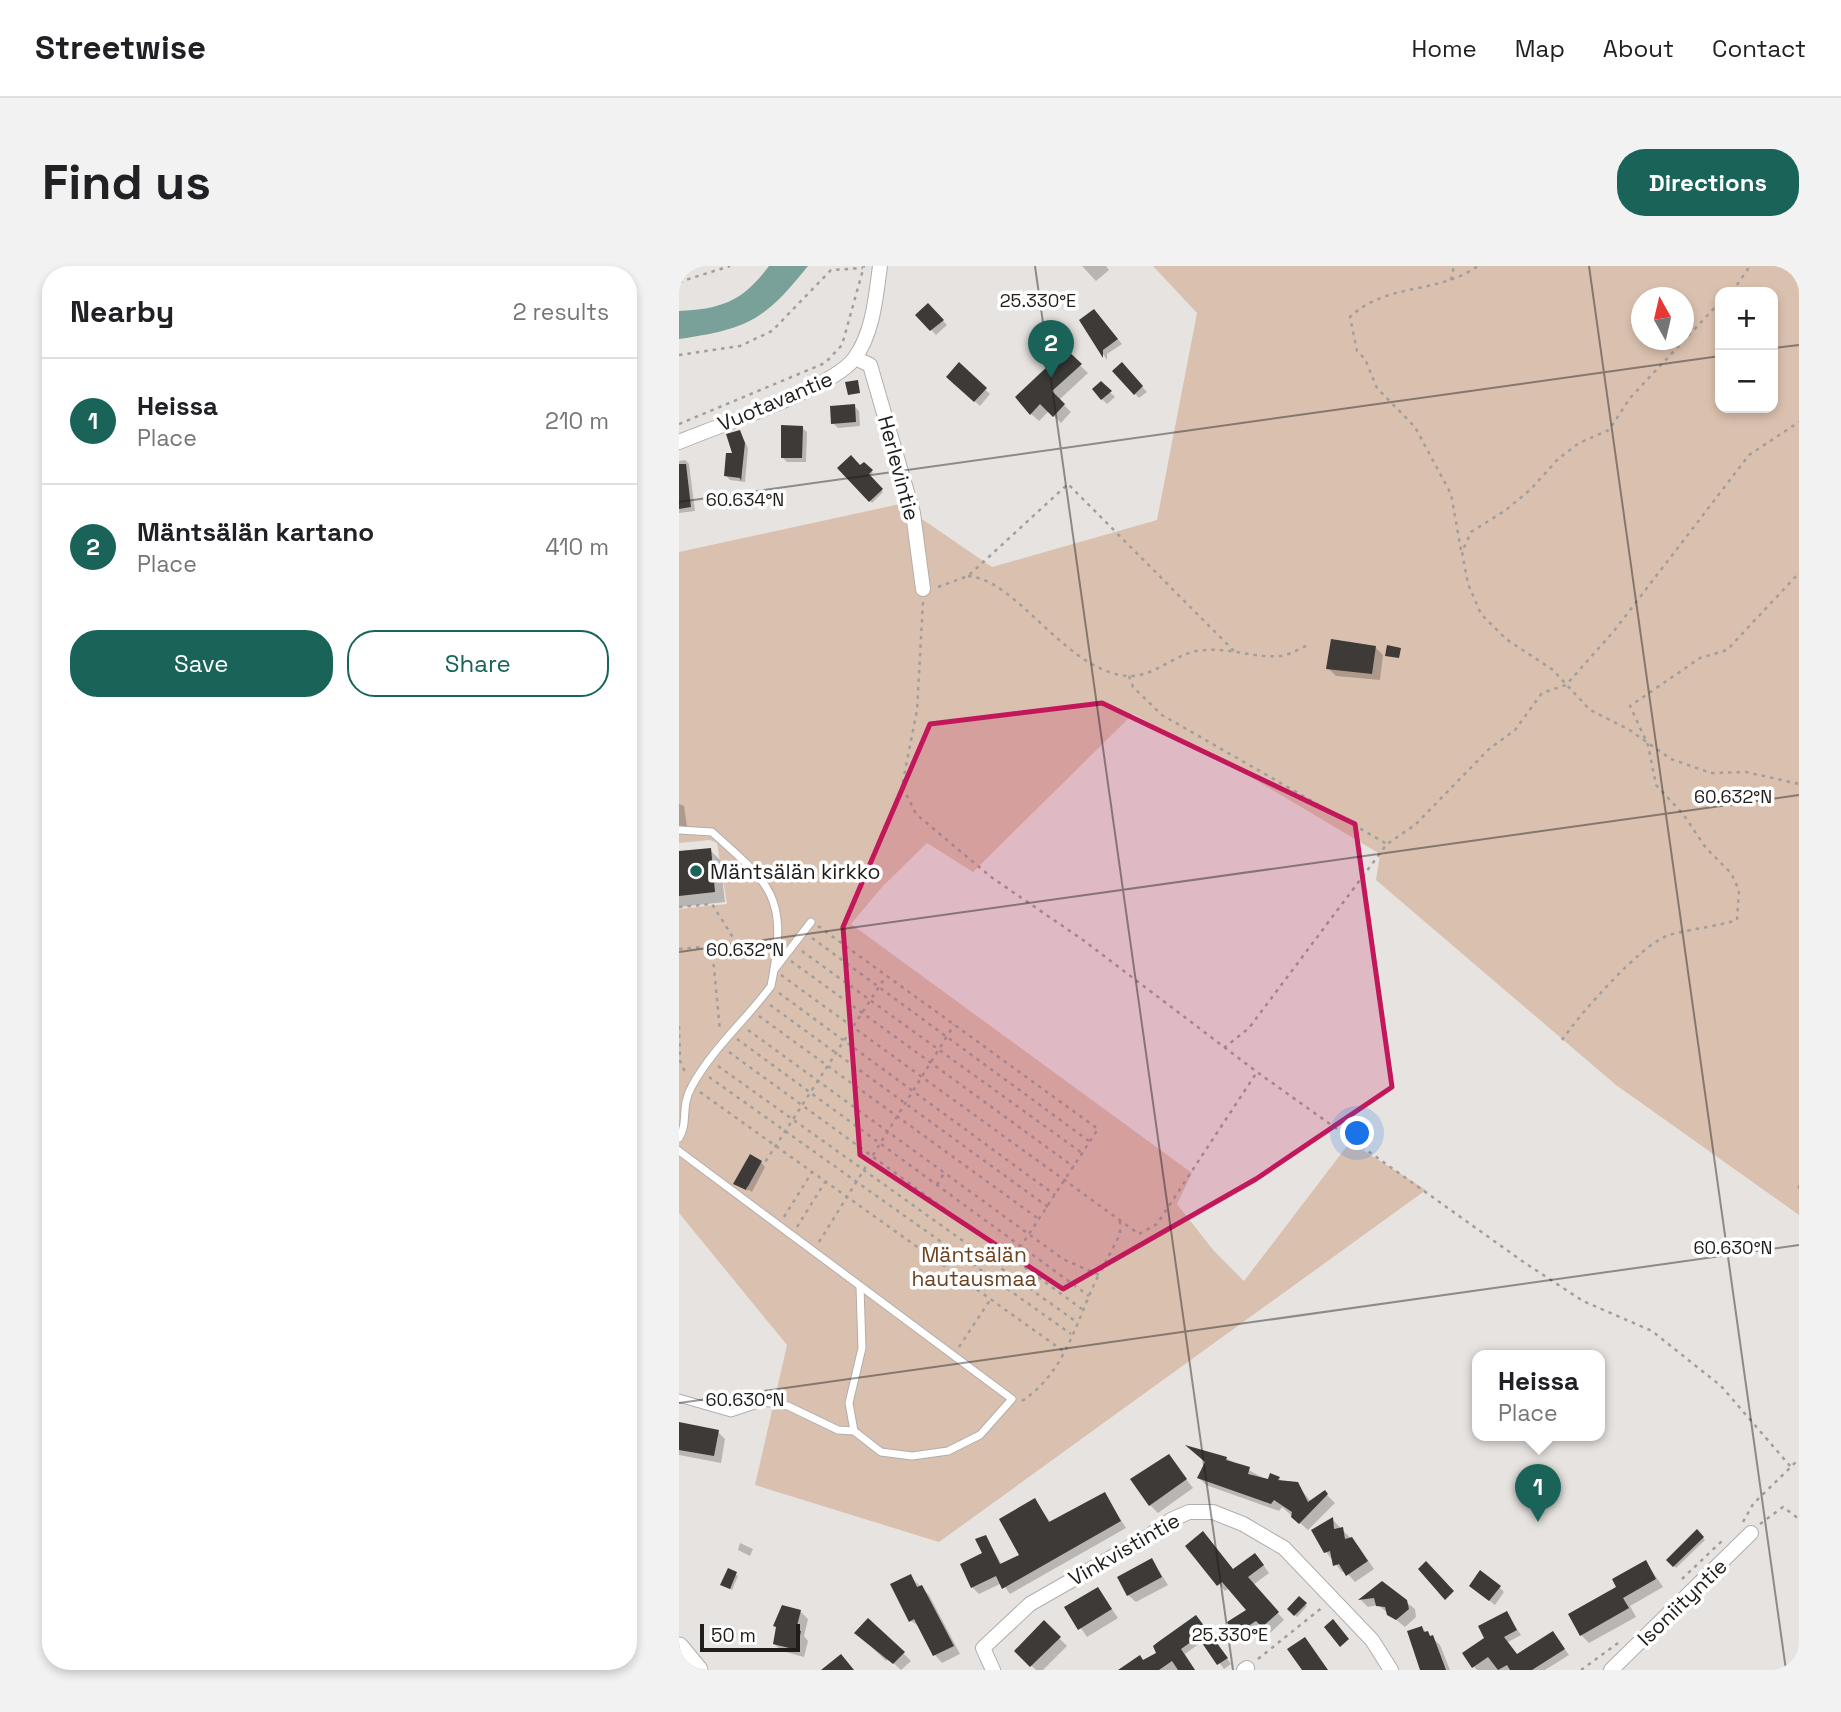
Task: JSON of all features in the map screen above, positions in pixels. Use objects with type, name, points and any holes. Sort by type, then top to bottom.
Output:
[{"type":"main road","points":[[679,1647],[698,1670]]},
{"type":"street","name":"Vuotavantie","points":[[679,442],[820,384],[842,371],[855,358],[870,327],[880,266]]},
{"type":"street","name":"Herlevintie","points":[[855,358],[870,365],[903,471],[913,513],[923,590]]},
{"type":"street","name":"Vinkvistintie","points":[[993,1670],[983,1648],[1030,1604],[1189,1512],[1213,1512],[1243,1524],[1284,1548],[1372,1640],[1391,1670]]},
{"type":"street","name":"Isoniityntie","points":[[1611,1670],[1746,1537]]},
{"type":"lane","points":[[679,831],[712,832],[772,893],[779,912],[779,939],[771,986],[701,1071],[684,1101],[684,1129],[679,1138]]},
{"type":"lane","points":[[774,970],[811,922]]},
{"type":"lane","points":[[679,1151],[1012,1399],[980,1435],[949,1451],[912,1456],[881,1452],[854,1431],[838,1430],[788,1406],[764,1402],[731,1413],[679,1398]]},
{"type":"lane","points":[[854,1431],[849,1403],[862,1348],[860,1287]]},
{"type":"path","points":[[679,282],[730,266]]},
{"type":"path","points":[[1450,282],[1454,266]]},
{"type":"path","points":[[1478,266],[1450,282],[1407,289],[1366,303],[1350,317],[1357,351],[1365,359],[1377,388],[1415,427],[1451,494],[1468,584],[1481,614],[1506,639],[1553,670],[1590,710],[1628,729],[1648,746],[1671,759],[1711,773],[1746,772],[1799,784]]},
{"type":"path","points":[[1735,287],[1750,266]]},
{"type":"path","points":[[679,355],[740,346],[772,331],[831,270],[864,267],[842,345],[825,363],[679,424]]},
{"type":"path","points":[[1462,552],[1471,533],[1506,510],[1531,489],[1558,459],[1579,443],[1609,430],[1630,398],[1715,308]]},
{"type":"path","points":[[1224,1048],[1249,1028],[1387,844],[1415,825],[1489,749],[1515,730],[1542,693],[1566,685],[1614,631],[1749,455],[1799,422]]},
{"type":"path","points":[[1235,652],[1068,484],[1050,497],[968,576],[941,587],[923,590],[924,631],[918,710],[902,786],[916,814],[991,877],[1083,940],[1257,1072],[1583,1301],[1652,1331],[1721,1386],[1791,1467]]},
{"type":"path","points":[[1562,1040],[1586,1007],[1624,970],[1666,936],[1706,930],[1737,920],[1739,890],[1731,873],[1706,848],[1683,814],[1655,785],[1648,746],[1630,706],[1700,658],[1727,650],[1799,573]]},
{"type":"path","points":[[968,576],[1005,593],[1068,648],[1105,671],[1129,676],[1141,675],[1188,651],[1216,649],[1283,656],[1310,644]]},
{"type":"path","points":[[1129,676],[1133,687],[1162,715],[1387,844]]},
{"type":"path","points":[[679,907],[712,904],[737,944]]},
{"type":"path","points":[[811,922],[1098,1129],[1021,1246]]},
{"type":"path","points":[[804,932],[1089,1140]]},
{"type":"path","points":[[679,949],[737,944],[765,953],[774,970],[1064,1183],[1139,1234],[1157,1224],[1257,1072]]},
{"type":"path","points":[[793,945],[1082,1153]]},
{"type":"path","points":[[712,947],[722,1046],[1082,1309]]},
{"type":"path","points":[[785,957],[1074,1167]]},
{"type":"path","points":[[742,1198],[886,975]]},
{"type":"path","points":[[771,986],[1055,1195]]},
{"type":"path","points":[[762,999],[1048,1207]]},
{"type":"path","points":[[751,1010],[1040,1220]]},
{"type":"path","points":[[740,1024],[1063,1259],[1099,1275]]},
{"type":"path","points":[[813,1252],[954,1025]]},
{"type":"path","points":[[679,1026],[680,1061],[692,1086],[1066,1353]]},
{"type":"path","points":[[731,1035],[1089,1296]]},
{"type":"path","points":[[709,1060],[1078,1323]]},
{"type":"path","points":[[701,1071],[1071,1334]]},
{"type":"path","points":[[778,1226],[812,1172]]},
{"type":"path","points":[[937,1185],[944,1173]]},
{"type":"path","points":[[792,1236],[826,1182]]},
{"type":"path","points":[[1012,1399],[1021,1402],[1041,1389],[1066,1353],[1082,1309],[1120,1234],[1120,1219]]},
{"type":"path","points":[[953,1356],[990,1299]]},
{"type":"path","points":[[1799,1459],[1753,1504],[1740,1527],[1746,1537],[1783,1507],[1791,1510],[1799,1519]]},
{"type":"path","points":[[1246,1669],[1333,1599]]},
{"type":"highlighted area","points":[[1102,703],[1355,824],[1392,1087],[1256,1179],[1063,1289],[860,1155],[843,927],[930,724]]},
{"type":"green space","name":"Mäntsälän hautausmaa","points":[[1153,266],[1799,266],[1799,1215],[1616,1085],[1376,880],[1380,854],[1254,779],[1133,714],[973,872],[927,843],[883,886],[851,924],[1192,1173],[1177,1204],[1214,1251],[1244,1281],[1350,1142],[1426,1190],[939,1542],[755,1485],[787,1345],[679,1213],[679,909],[727,904],[717,843],[710,840],[679,843],[679,552],[900,504],[992,567],[1157,520],[1197,313]]},
{"type":"water","points":[[769,266],[808,266],[779,299],[753,319],[722,331],[679,339],[679,311],[708,308],[730,301],[750,288]]},
{"type":"building","points":[[928,303],[944,320],[930,331],[915,315]]},
{"type":"building","points":[[1094,309],[1118,339],[1103,350],[1103,358],[1079,320]]},
{"type":"building","points":[[1066,349],[1082,364],[1052,391],[1065,404],[1053,417],[1040,404],[1030,415],[1015,397]]},
{"type":"building","points":[[959,362],[987,388],[974,402],[946,377]]},
{"type":"building","points":[[1122,362],[1143,386],[1134,395],[1112,371]]},
{"type":"building","points":[[858,380],[860,393],[848,395],[845,382]]},
{"type":"building","points":[[1101,381],[1112,391],[1101,400],[1092,389]]},
{"type":"building","points":[[855,404],[856,422],[831,424],[830,406]]},
{"type":"building","points":[[781,425],[803,426],[802,458],[781,458]]},
{"type":"building","points":[[740,430],[745,443],[741,481],[740,478],[724,476],[726,453],[732,453],[726,434]]},
{"type":"building","points":[[851,455],[860,465],[864,462],[873,470],[869,474],[883,489],[869,502],[837,468]]},
{"type":"building","points":[[679,464],[686,464],[691,507],[679,509]]},
{"type":"building","points":[[1331,639],[1376,646],[1372,674],[1326,669]]},
{"type":"building","points":[[1387,645],[1401,648],[1399,658],[1385,656]]},
{"type":"building","name":"Mäntsälän kirkko","points":[[711,848],[715,892],[679,896],[679,851]]},
{"type":"building","points":[[750,1154],[762,1161],[746,1190],[733,1184]]},
{"type":"building","points":[[679,1422],[719,1430],[714,1456],[679,1450]]},
{"type":"building","points":[[1185,1445],[1250,1467],[1248,1474],[1268,1479],[1270,1473],[1280,1477],[1278,1480],[1298,1482],[1308,1502],[1325,1490],[1328,1494],[1299,1524],[1291,1517],[1292,1512],[1274,1500],[1271,1504],[1197,1478],[1205,1462]]},
{"type":"building","points":[[1169,1454],[1187,1479],[1149,1506],[1130,1479]]},
{"type":"building","points":[[1105,1492],[1121,1521],[1002,1589],[996,1576],[971,1588],[960,1564],[982,1553],[975,1539],[986,1535],[1000,1564],[1019,1555],[999,1519],[1035,1498],[1049,1522]]},
{"type":"building","points":[[1333,1517],[1334,1529],[1343,1527],[1345,1539],[1352,1537],[1368,1561],[1346,1576],[1339,1564],[1333,1566],[1330,1551],[1324,1553],[1311,1530]]},
{"type":"building","points":[[1697,1529],[1704,1537],[1673,1567],[1666,1560]]},
{"type":"building","points":[[1203,1531],[1233,1569],[1255,1553],[1264,1565],[1248,1577],[1279,1612],[1262,1627],[1256,1621],[1234,1635],[1227,1622],[1246,1610],[1222,1582],[1217,1586],[1185,1546]]},
{"type":"building","points":[[1152,1558],[1162,1577],[1127,1596],[1117,1577]]},
{"type":"building","points":[[1646,1560],[1656,1579],[1623,1598],[1629,1608],[1580,1636],[1568,1614],[1616,1587],[1612,1579]]},
{"type":"building","points":[[1426,1561],[1454,1591],[1445,1600],[1418,1569]]},
{"type":"building","points":[[728,1568],[737,1572],[730,1589],[720,1585]]},
{"type":"building","points":[[1480,1570],[1501,1586],[1489,1601],[1469,1586]]},
{"type":"building","points":[[911,1574],[917,1587],[922,1585],[954,1646],[933,1656],[914,1619],[909,1622],[890,1584]]},
{"type":"building","points":[[1382,1581],[1407,1600],[1409,1609],[1396,1620],[1387,1615],[1385,1607],[1376,1606],[1374,1598],[1358,1600]]},
{"type":"building","points":[[1098,1587],[1112,1609],[1078,1630],[1064,1607]]},
{"type":"building","points":[[1299,1596],[1307,1603],[1294,1616],[1287,1609]]},
{"type":"building","points":[[782,1605],[801,1610],[796,1630],[801,1631],[797,1650],[773,1644],[776,1627],[773,1626]]},
{"type":"building","points":[[1507,1611],[1517,1630],[1504,1637],[1517,1654],[1553,1631],[1565,1649],[1532,1670],[1510,1670],[1507,1665],[1498,1670],[1488,1657],[1472,1668],[1462,1653],[1484,1638],[1478,1626]]},
{"type":"building","points":[[1196,1615],[1228,1658],[1217,1665],[1198,1637],[1181,1649],[1195,1670],[1178,1670],[1172,1661],[1159,1670],[1118,1670],[1140,1655],[1143,1660],[1156,1653],[1153,1646]]},
{"type":"building","points":[[868,1618],[905,1652],[893,1664],[854,1633]]},
{"type":"building","points":[[1333,1619],[1349,1639],[1340,1647],[1324,1627]]},
{"type":"building","points":[[1044,1620],[1061,1637],[1030,1667],[1014,1651]]},
{"type":"building","points":[[1422,1626],[1424,1632],[1428,1631],[1430,1636],[1433,1635],[1446,1670],[1420,1670],[1407,1631]]},
{"type":"building","points":[[1305,1637],[1328,1670],[1302,1670],[1287,1649]]},
{"type":"building","points":[[841,1654],[854,1670],[821,1670]]},
{"type":"place","name":"Mäntsälän kartano","points":[[1051,378]]},
{"type":"place","name":"Mäntsälän kirkko","points":[[696,871]]},
{"type":"place","name":"Heissa","points":[[1538,1522]]}]
